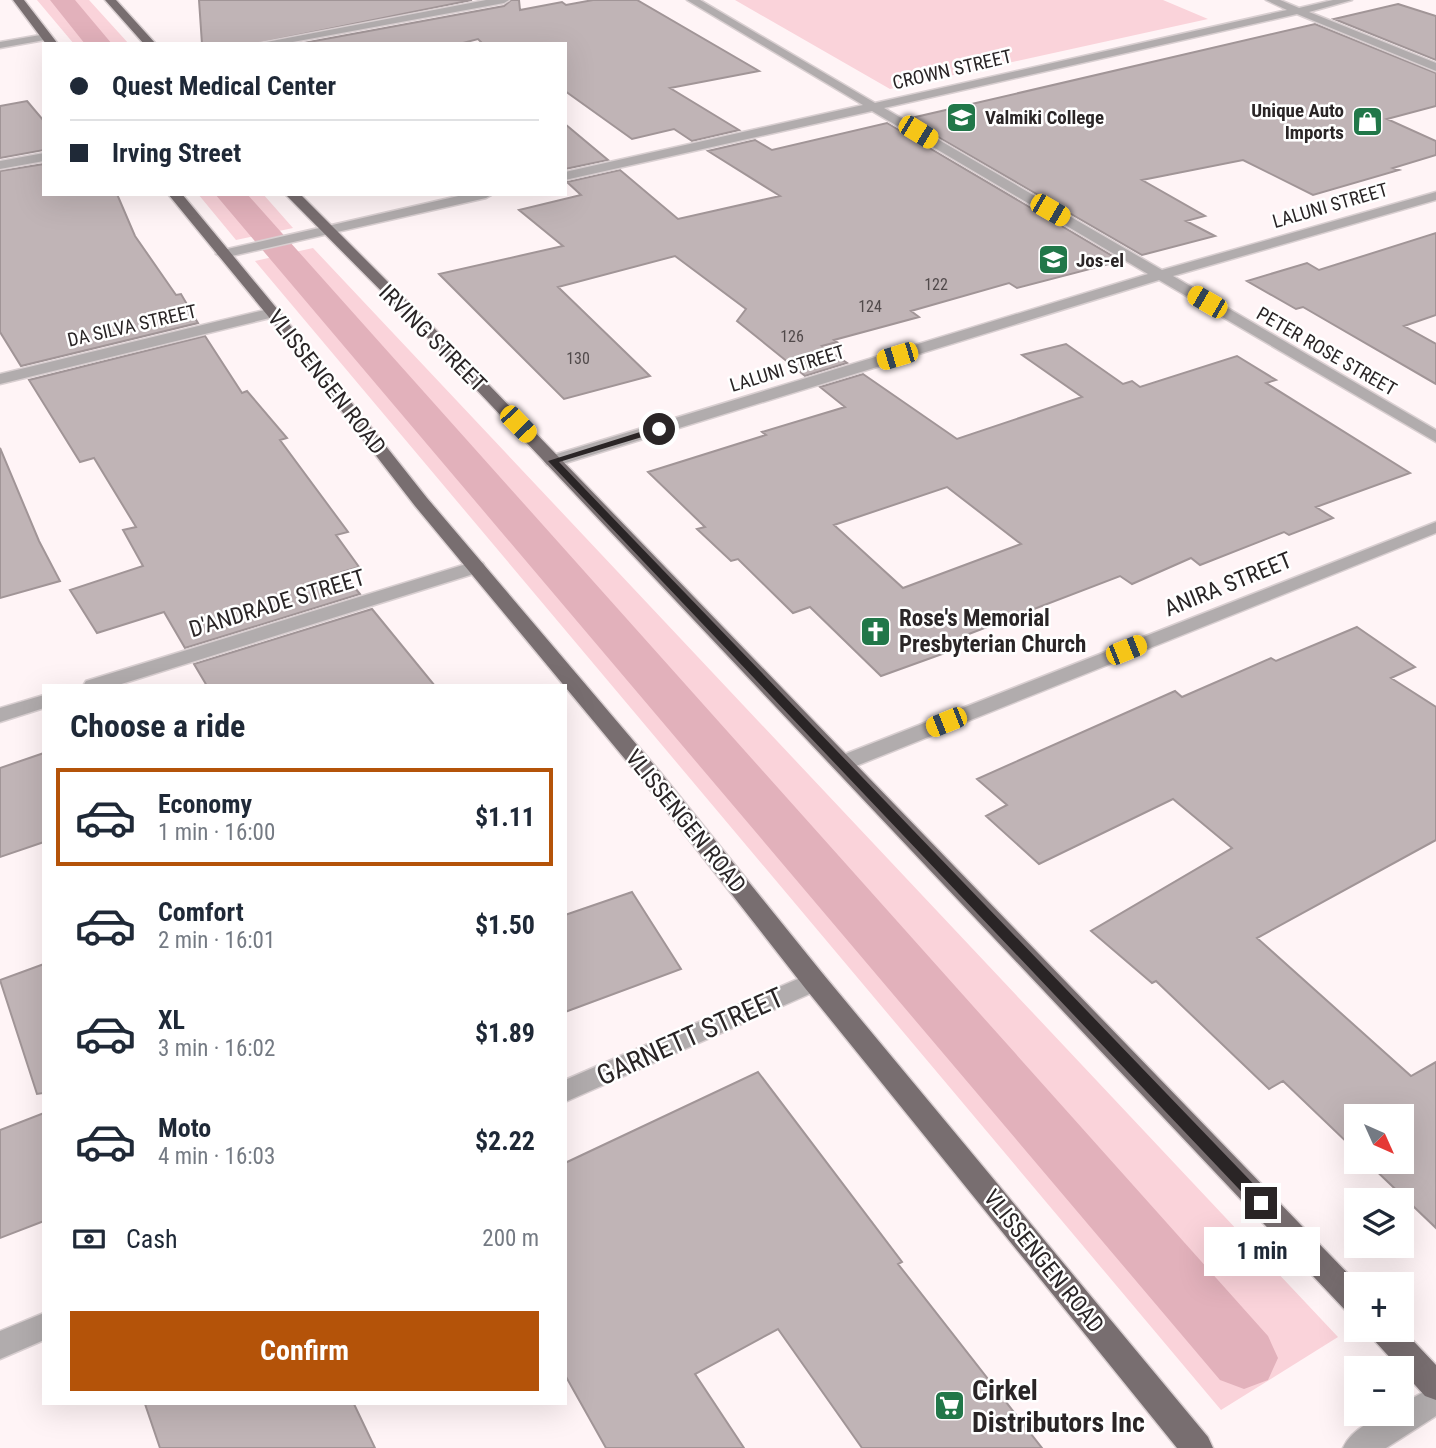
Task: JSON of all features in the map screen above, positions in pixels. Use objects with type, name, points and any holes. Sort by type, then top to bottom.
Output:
[{"type":"main road","points":[[18,0],[49,41]]},
{"type":"main road","points":[[110,0],[148,42]]},
{"type":"main road","name":"VLISSENGEN ROAD","points":[[177,196],[273,313],[421,502],[652,777],[814,981],[1197,1448]]},
{"type":"main road","name":"IRVING STREET","points":[[294,196],[429,331],[1344,1289]]},
{"type":"main road","points":[[1394,1342],[1436,1386]]},
{"type":"street","points":[[273,42],[504,0]]},
{"type":"street","name":"PETER ROSE STREET","points":[[692,0],[1436,437]]},
{"type":"street","points":[[1271,0],[1436,67]]},
{"type":"street","name":"CROWN STREET","points":[[567,176],[1347,0]]},
{"type":"street","points":[[0,45],[49,41]]},
{"type":"street","points":[[0,165],[42,156]]},
{"type":"street","points":[[223,254],[477,196]]},
{"type":"street","name":"LALUNI STREET","points":[[553,461],[1161,275],[1436,196]]},
{"type":"street","name":"DA SILVA STREET","points":[[0,379],[273,313]]},
{"type":"street","name":"ANIRA STREET","points":[[843,763],[1436,527]]},
{"type":"street","name":"D'ANDRADE STREET","points":[[99,684],[476,567]]},
{"type":"street","points":[[0,715],[42,702]]},
{"type":"street","name":"GARNETT STREET","points":[[567,1091],[814,981]]},
{"type":"street","points":[[0,1345],[42,1327]]},
{"type":"street","points":[[1359,1448],[1436,1399]]},
{"type":"shaded area","points":[[37,0],[89,0],[127,42],[72,42]]},
{"type":"shaded area","points":[[735,0],[1163,0],[1208,19],[890,89]]},
{"type":"shaded area","points":[[200,196],[265,196],[293,228],[236,240]]},
{"type":"shaded area","points":[[313,248],[1338,1337],[1221,1410],[255,261]]},
{"type":"building","points":[[199,0],[472,0],[264,42],[202,42]]},
{"type":"building","points":[[511,0],[519,0],[520,10],[562,2],[566,5],[593,0],[637,0],[759,71],[670,88],[739,130],[692,141],[674,129],[632,139],[567,92],[567,42],[481,42],[478,39],[467,42],[309,42],[504,6]]},
{"type":"building","points":[[1398,4],[1436,16],[1436,60],[1334,19]]},
{"type":"building","points":[[1315,24],[1436,73],[1436,106],[1387,119],[1436,141],[1436,155],[1393,168],[1399,170],[1313,195],[1243,160],[1142,180],[1205,216],[1186,221],[1215,236],[1142,255],[907,119]]},
{"type":"building","points":[[27,101],[42,119],[42,150],[0,158],[0,106]]},
{"type":"building","points":[[887,123],[1121,261],[1017,288],[1009,283],[911,311],[919,317],[834,340],[837,342],[822,346],[847,363],[805,376],[737,321],[746,309],[675,256],[558,287],[650,376],[564,399],[439,274],[563,246],[519,210],[581,195],[567,182],[620,170],[678,219],[780,196],[708,151],[755,140],[772,150]]},
{"type":"building","points":[[567,126],[608,160],[567,169]]},
{"type":"building","points":[[42,164],[42,196],[118,196],[135,236],[176,295],[181,294],[198,323],[21,366],[0,332],[0,171]]},
{"type":"building","points":[[1436,233],[1436,315],[1404,326],[1436,344],[1436,384],[1303,307],[1296,309],[1247,281],[1307,263],[1319,270]]},
{"type":"building","points":[[205,336],[242,393],[247,391],[287,438],[280,440],[348,532],[336,535],[359,567],[342,572],[360,594],[185,648],[164,612],[97,633],[70,590],[143,566],[123,530],[136,527],[94,458],[80,462],[29,380]]},
{"type":"building","points":[[1066,344],[1123,384],[1132,381],[1140,387],[1237,356],[1276,380],[1266,383],[1410,473],[1316,507],[1333,518],[1289,535],[1284,532],[1200,565],[1191,558],[1132,584],[1120,576],[935,647],[942,654],[881,676],[810,607],[793,613],[738,559],[731,561],[697,529],[705,527],[648,472],[766,435],[762,432],[845,407],[820,387],[863,374],[957,439],[1082,397],[1022,355]],"holes":[[[947,487],[1021,544],[903,588],[834,525]]]},
{"type":"building","points":[[0,448],[39,541],[60,581],[0,598]]},
{"type":"building","points":[[372,609],[433,684],[206,684],[194,664]]},
{"type":"building","points":[[1357,627],[1415,667],[1391,678],[1436,707],[1436,840],[1257,938],[1411,1076],[1436,1062],[1436,1228],[1414,1207],[1414,1188],[1394,1188],[1380,1174],[1414,1174],[1414,1104],[1344,1104],[1344,1139],[1283,1081],[1269,1089],[1156,981],[1152,983],[1091,931],[1232,848],[1173,799],[1039,864],[986,816],[1007,805],[977,779],[1175,691],[1182,697],[1271,658],[1276,661]]},
{"type":"building","points":[[42,754],[42,843],[0,857],[0,768]]},
{"type":"building","points":[[632,892],[681,969],[567,1011],[567,914]]},
{"type":"building","points":[[42,965],[42,1093],[37,1094],[0,980]]},
{"type":"building","points":[[758,1072],[902,1262],[898,1264],[1042,1448],[862,1448],[778,1329],[695,1374],[744,1448],[606,1448],[567,1379],[567,1162]]},
{"type":"building","points":[[42,1114],[42,1222],[0,1238],[0,1130]]},
{"type":"building","points":[[145,1405],[354,1405],[375,1448],[160,1448]]},
{"type":"waterway","points":[[62,0],[97,42]]},
{"type":"waterway","points":[[232,196],[1244,1358]]},
{"type":"place","name":"Valmiki College","points":[[962,117]]},
{"type":"place","name":"Unique Auto Imports","points":[[1367,121]]},
{"type":"place","name":"Jos-el","points":[[1053,260]]},
{"type":"place","name":"Rose's Memorial Presbyterian Church","points":[[876,631]]},
{"type":"place","name":"Cirkel Distributors Inc","points":[[949,1406]]},
{"type":"route","points":[[659,429],[553,461],[1261,1203]]}]
